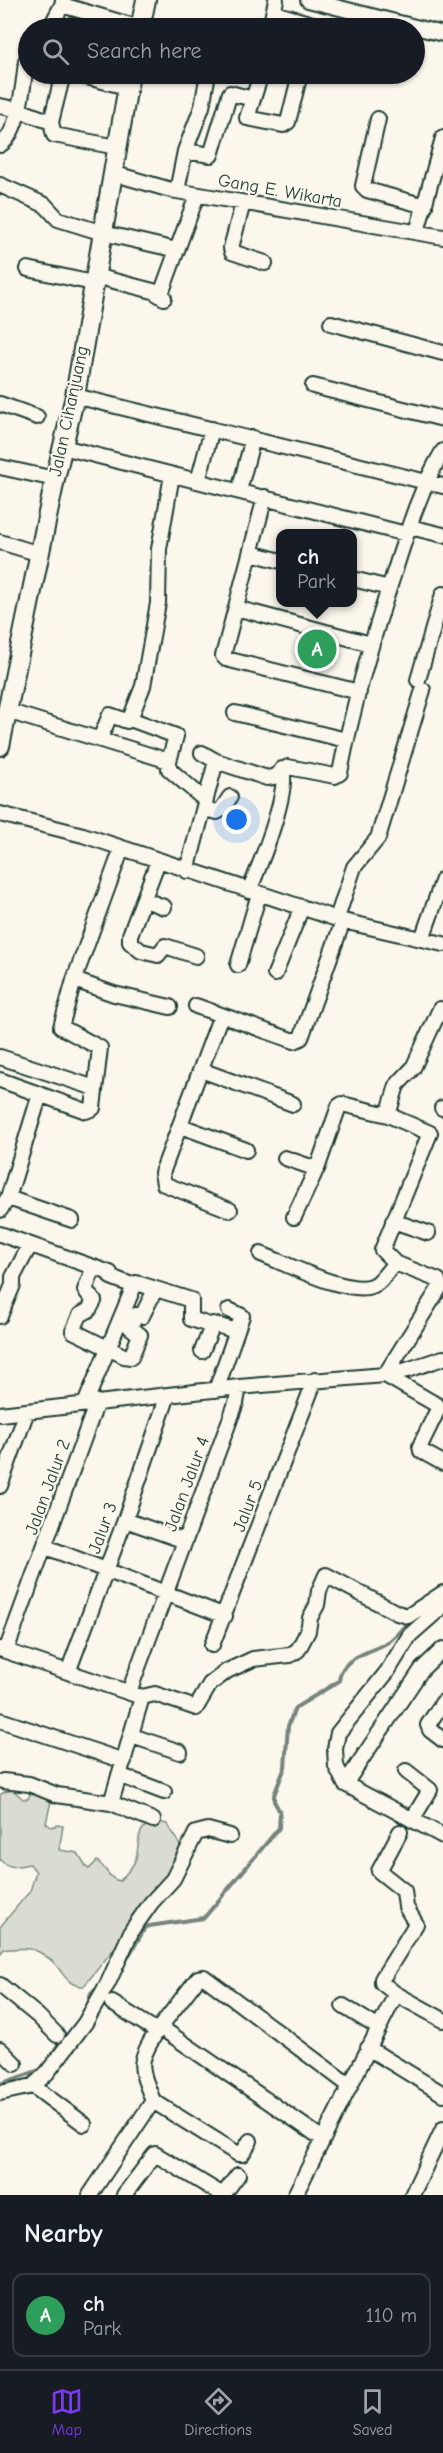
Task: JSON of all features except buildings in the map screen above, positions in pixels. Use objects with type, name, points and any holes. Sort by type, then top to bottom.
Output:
[{"type":"main road","points":[[142,18],[146,0]]},
{"type":"main road","name":"Jalan Cihanjuang","points":[[0,746],[55,479],[75,396],[128,84]]},
{"type":"street","points":[[308,0],[379,18]]},
{"type":"street","points":[[55,18],[62,2],[110,18]]},
{"type":"street","points":[[275,7],[302,18]]},
{"type":"street","points":[[425,29],[443,34]]},
{"type":"street","points":[[0,145],[6,141],[19,110],[23,84]]},
{"type":"street","points":[[60,84],[51,122],[54,135],[117,147]]},
{"type":"street","points":[[177,191],[185,151],[206,93],[207,84]]},
{"type":"street","points":[[258,84],[247,118],[283,125],[287,124],[297,84]]},
{"type":"street","points":[[185,151],[210,156],[230,93],[253,99]]},
{"type":"street","points":[[0,106],[19,110],[51,122]]},
{"type":"street","points":[[378,119],[363,186],[367,190],[425,206]]},
{"type":"street","points":[[417,232],[443,138]]},
{"type":"street","name":"Gang E. Wikarta","points":[[112,173],[197,195],[443,237]]},
{"type":"street","points":[[0,185],[45,205],[58,219],[177,250]]},
{"type":"street","points":[[28,269],[94,280],[163,296],[197,195]]},
{"type":"street","points":[[243,203],[232,252],[265,263]]},
{"type":"street","points":[[331,323],[443,353]]},
{"type":"street","points":[[313,386],[443,419]]},
{"type":"street","points":[[75,396],[443,486]]},
{"type":"street","points":[[0,404],[37,417]]},
{"type":"street","points":[[198,481],[212,429]]},
{"type":"street","points":[[239,491],[253,438]]},
{"type":"street","points":[[63,447],[239,491],[408,530],[443,535]]},
{"type":"street","points":[[202,753],[216,761],[267,778],[273,777],[288,766],[335,776],[339,773],[371,644],[389,588],[426,483],[443,451]]},
{"type":"street","points":[[0,467],[55,479]]},
{"type":"street","points":[[100,739],[109,716],[127,722],[130,719],[142,686],[158,603],[159,549],[172,475]]},
{"type":"street","points":[[265,497],[223,654],[225,659],[359,692]]},
{"type":"street","points":[[0,542],[40,554]]},
{"type":"street","points":[[251,553],[276,560]]},
{"type":"street","points":[[357,580],[389,588]]},
{"type":"street","points":[[196,1006],[294,1041],[300,1039],[340,919],[354,867],[378,838],[421,685],[443,594]]},
{"type":"street","points":[[236,608],[371,644]]},
{"type":"street","points":[[7,711],[169,761]]},
{"type":"street","points":[[235,713],[346,740]]},
{"type":"street","points":[[130,719],[175,734],[169,769],[205,805],[217,812],[222,809],[230,797]]},
{"type":"street","points":[[187,871],[216,761]]},
{"type":"street","points":[[238,965],[254,893],[275,817],[284,776],[282,770]]},
{"type":"street","points":[[0,814],[83,835],[302,908],[443,944]]},
{"type":"street","points":[[0,1080],[86,1111],[93,1108],[100,1047],[60,1028],[74,980],[122,848]]},
{"type":"street","points":[[158,861],[130,935],[130,942],[141,951],[158,955],[165,946],[196,956]]},
{"type":"street","points":[[422,939],[443,879]]},
{"type":"street","points":[[145,900],[164,907]]},
{"type":"street","points":[[276,974],[302,908]]},
{"type":"street","points":[[74,980],[114,994],[170,1007]]},
{"type":"street","points":[[388,1115],[397,1085],[413,1068],[440,1010]]},
{"type":"street","points":[[220,1015],[162,1173],[164,1184],[230,1210]]},
{"type":"street","points":[[0,1057],[95,1088]]},
{"type":"street","points":[[201,1070],[293,1104]]},
{"type":"street","points":[[0,1210],[8,1197],[40,1094]]},
{"type":"street","points":[[294,1217],[319,1167],[339,1106],[346,1104],[388,1115],[428,1131],[430,1135],[382,1251],[395,1263],[434,1277],[441,1283],[441,1287],[385,1375]]},
{"type":"street","points":[[181,1126],[246,1150]]},
{"type":"street","points":[[285,1158],[316,1170]]},
{"type":"street","points":[[8,1197],[72,1220]]},
{"type":"street","points":[[393,1221],[428,1233]]},
{"type":"street","points":[[0,1234],[94,1267],[134,1286],[136,1283],[191,1300],[191,1319],[236,1331]]},
{"type":"street","points":[[0,1316],[13,1285],[13,1277],[30,1245]]},
{"type":"street","points":[[261,1254],[346,1287],[365,1288],[376,1284],[395,1263]]},
{"type":"street","points":[[94,1267],[85,1290],[94,1301],[88,1311],[80,1315],[72,1330],[124,1356],[131,1357],[140,1335],[130,1327],[136,1315],[142,1316],[155,1290]]},
{"type":"street","name":"Jalan Jalur 2","points":[[3,1650],[46,1547],[108,1347],[134,1286]]},
{"type":"street","points":[[216,1390],[242,1315],[229,1310]]},
{"type":"street","points":[[202,1351],[212,1326]]},
{"type":"street","points":[[0,1414],[239,1387],[385,1375],[407,1371],[443,1358]]},
{"type":"street","points":[[385,1375],[437,1404],[437,1411],[420,1446],[421,1451],[425,1454],[443,1463]]},
{"type":"street","name":"Jalur 5","points":[[212,1645],[315,1380]]},
{"type":"street","name":"Jalan Jalur 4","points":[[129,1692],[236,1402],[239,1387]]},
{"type":"street","name":"Jalur 3","points":[[68,1672],[125,1520],[168,1395]]},
{"type":"street","points":[[0,1485],[27,1411]]},
{"type":"street","points":[[125,1520],[185,1541]]},
{"type":"street","points":[[46,1547],[225,1616]]},
{"type":"street","points":[[3,1650],[142,1698],[155,1694],[196,1708],[210,1684],[227,1671],[253,1659],[290,1655],[298,1650],[309,1631],[310,1618],[317,1605],[319,1591],[326,1575],[397,1613],[408,1616],[443,1593]]},
{"type":"street","points":[[443,1606],[410,1635],[387,1672],[338,1733],[335,1749],[336,1766],[345,1785],[443,1836]]},
{"type":"street","points":[[345,1785],[422,1669],[443,1649]]},
{"type":"street","points":[[111,1803],[142,1698]]},
{"type":"street","points":[[443,1702],[428,1725],[430,1730],[443,1740]]},
{"type":"street","points":[[0,1720],[124,1761]]},
{"type":"street","points":[[132,1736],[180,1752]]},
{"type":"street","points":[[406,1771],[430,1790],[412,1820]]},
{"type":"street","points":[[119,1775],[164,1792]]},
{"type":"street","points":[[3,1780],[29,1784],[57,1795],[111,1803],[153,1820]]},
{"type":"street","points":[[0,2093],[33,2086],[46,2074],[85,2023],[108,1983],[132,1930],[151,1903],[173,1879],[196,1833],[208,1830],[230,1836]]},
{"type":"street","points":[[400,1832],[380,1871],[403,1890],[406,1907],[416,1922],[382,1979],[382,1983],[396,1994],[443,2020]]},
{"type":"street","points":[[250,2141],[242,2154],[238,2154],[153,2101],[141,2065],[142,2055],[159,2029],[198,1978],[204,1977],[350,2086]]},
{"type":"street","points":[[0,1985],[57,2035]]},
{"type":"street","points":[[295,2195],[396,1994]]},
{"type":"street","points":[[112,2003],[159,2029],[323,2139]]},
{"type":"street","points":[[343,2006],[379,2028]]},
{"type":"street","points":[[368,2048],[443,2094]]},
{"type":"street","points":[[0,2049],[15,2064]]},
{"type":"street","points":[[33,2086],[84,2124]]},
{"type":"street","points":[[90,2195],[153,2101]]},
{"type":"street","points":[[412,2195],[443,2129]]},
{"type":"street","points":[[124,2195],[155,2154],[223,2195],[238,2175]]},
{"type":"shaded area","points":[[315,636],[327,640],[321,657],[310,652]]},
{"type":"shaded area","points":[[39,1780],[47,1784],[52,1797],[46,1823],[51,1827],[63,1826],[59,1850],[78,1853],[89,1869],[97,1861],[113,1878],[120,1881],[135,1861],[143,1828],[153,1823],[167,1824],[181,1849],[167,1878],[125,1939],[116,1946],[84,1986],[70,1982],[52,1961],[37,1951],[25,1948],[4,1949],[0,1954],[0,1927],[30,1891],[36,1872],[30,1864],[11,1866],[0,1860],[0,1795],[13,1790],[23,1799],[28,1799],[34,1785]]},
{"type":"waterway","points":[[121,1969],[145,1928],[204,1918],[279,1828],[280,1812],[274,1801],[274,1795],[285,1767],[288,1726],[295,1708],[339,1681],[341,1673],[350,1661],[388,1642],[412,1620]]},
{"type":"waterway","points":[[86,2011],[91,1993],[100,1987]]},
{"type":"waterway","points":[[48,2060],[60,2042],[69,2034]]},
{"type":"waterway","points":[[0,2084],[43,2069]]},
{"type":"place","name":"ch","points":[[317,649]]}]
